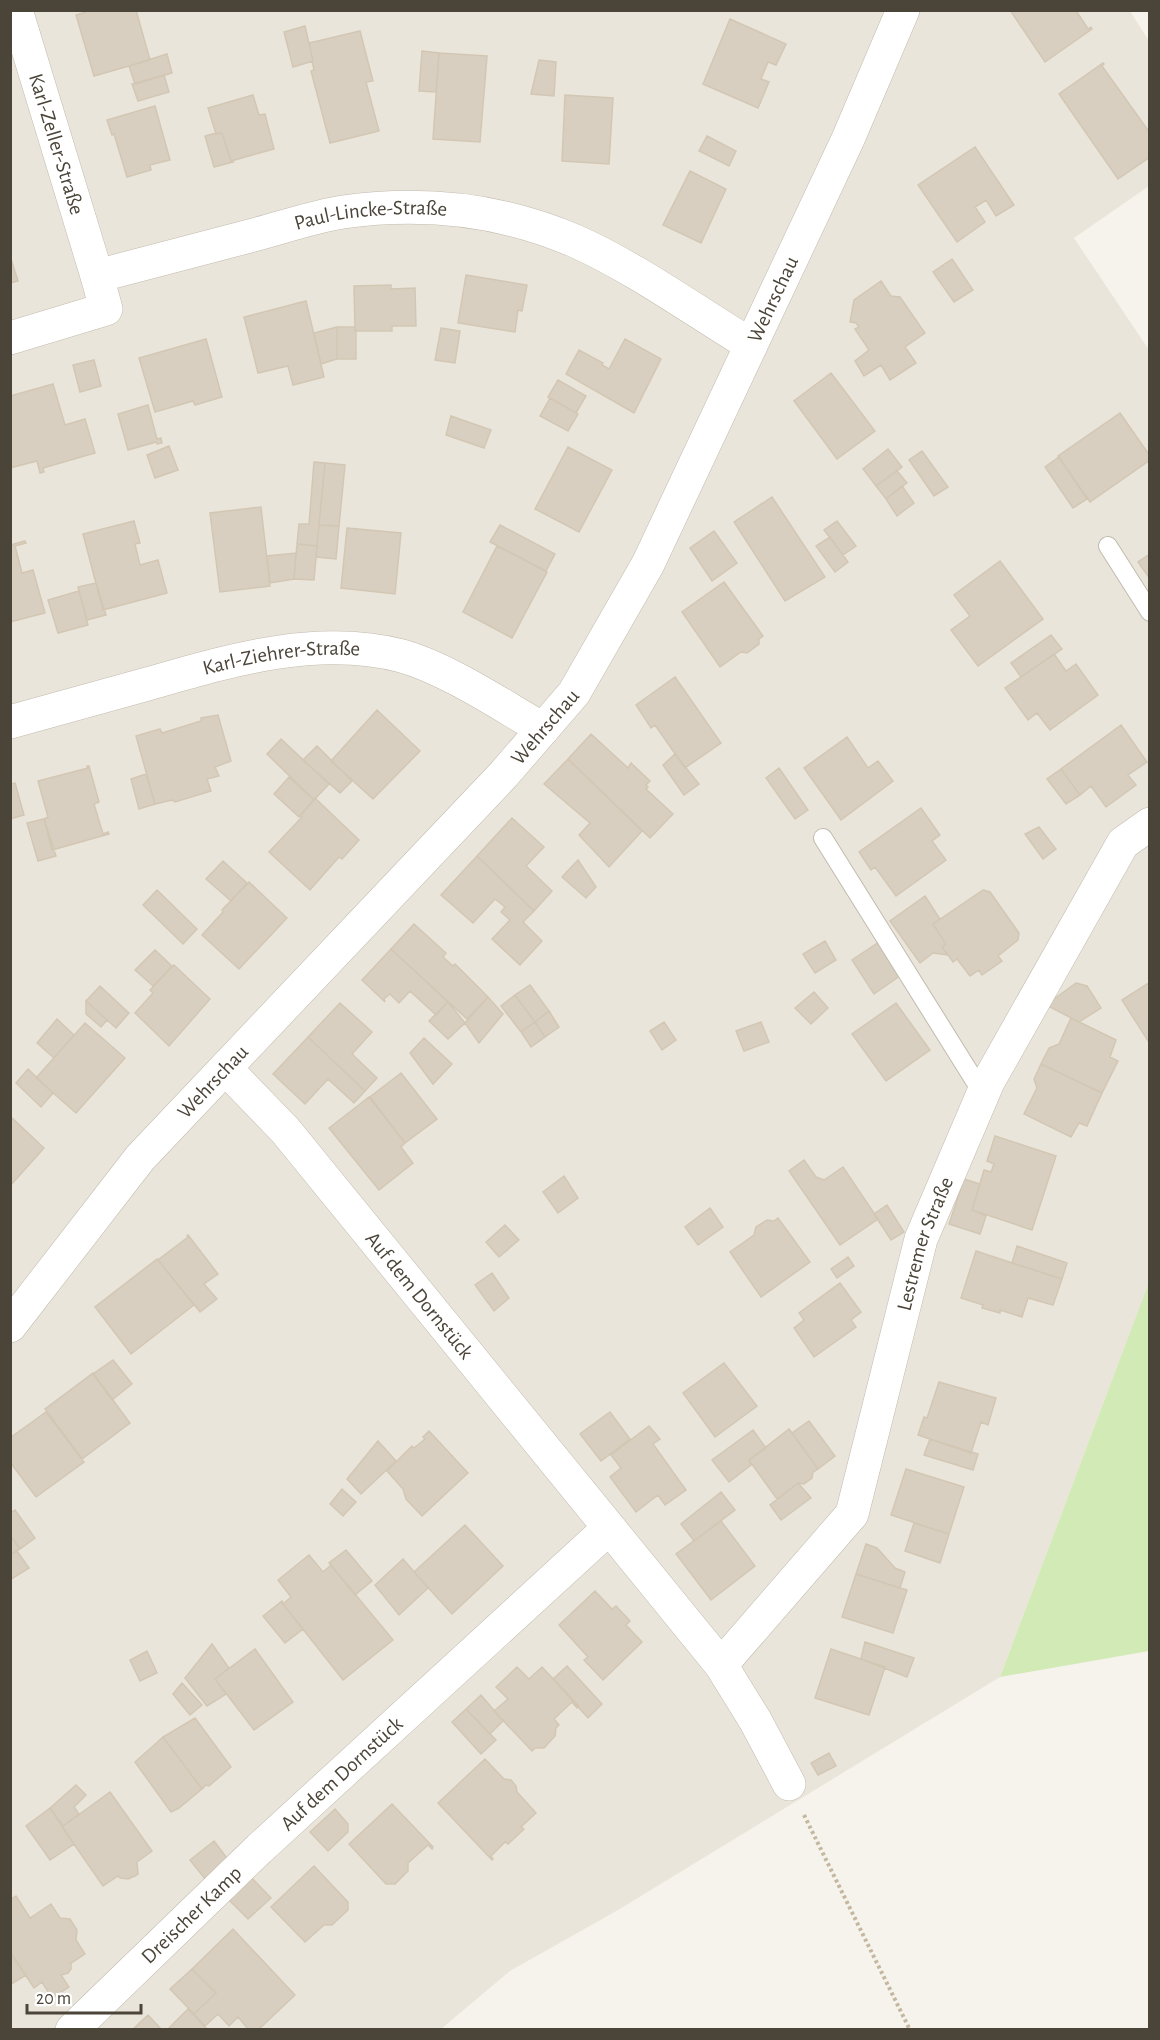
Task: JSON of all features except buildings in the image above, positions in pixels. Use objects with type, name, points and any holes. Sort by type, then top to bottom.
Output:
[{"type":"street","name":"Karl-Zeller-Straße","points":[[16,10],[97,276]]},
{"type":"street","name":"Wehrschau","points":[[10,1326],[140,1158],[488,791],[574,693],[648,564],[848,139],[903,10]]},
{"type":"street","name":"Paul-Lincke-Straße","points":[[97,276],[341,212],[399,207],[439,207],[483,212],[525,222],[575,241],[621,266],[751,345]]},
{"type":"street","points":[[10,338],[106,309],[97,276]]},
{"type":"street","name":"Karl-Ziehrer-Straße","points":[[10,722],[224,662],[322,648],[352,648],[403,657],[454,678],[543,729]]},
{"type":"street","name":"Lestremer Straße","points":[[721,1665],[852,1514],[921,1239],[988,1082],[1123,843],[1149,824]]},
{"type":"street","name":"Auf dem Dornstück","points":[[226,1069],[285,1130],[721,1665],[755,1720],[789,1784]]},
{"type":"street","name":"Auf dem Dornstück","points":[[259,1849],[609,1528]]},
{"type":"street","name":"Dreischer Kamp","points":[[72,2030],[259,1849]]},
{"type":"lane","points":[[1108,546],[1149,612]]},
{"type":"lane","points":[[823,838],[983,1094]]},
{"type":"path","points":[[789,1784],[910,2030]]},
{"type":"shaded area","points":[[11,11],[1130,11],[1149,41],[1149,186],[1074,238],[1149,350],[1149,1282],[1000,1677],[618,1910],[510,1971],[441,2029],[11,2030]]},
{"type":"green space","points":[[1149,1282],[1149,1651],[1000,1677]]}]
